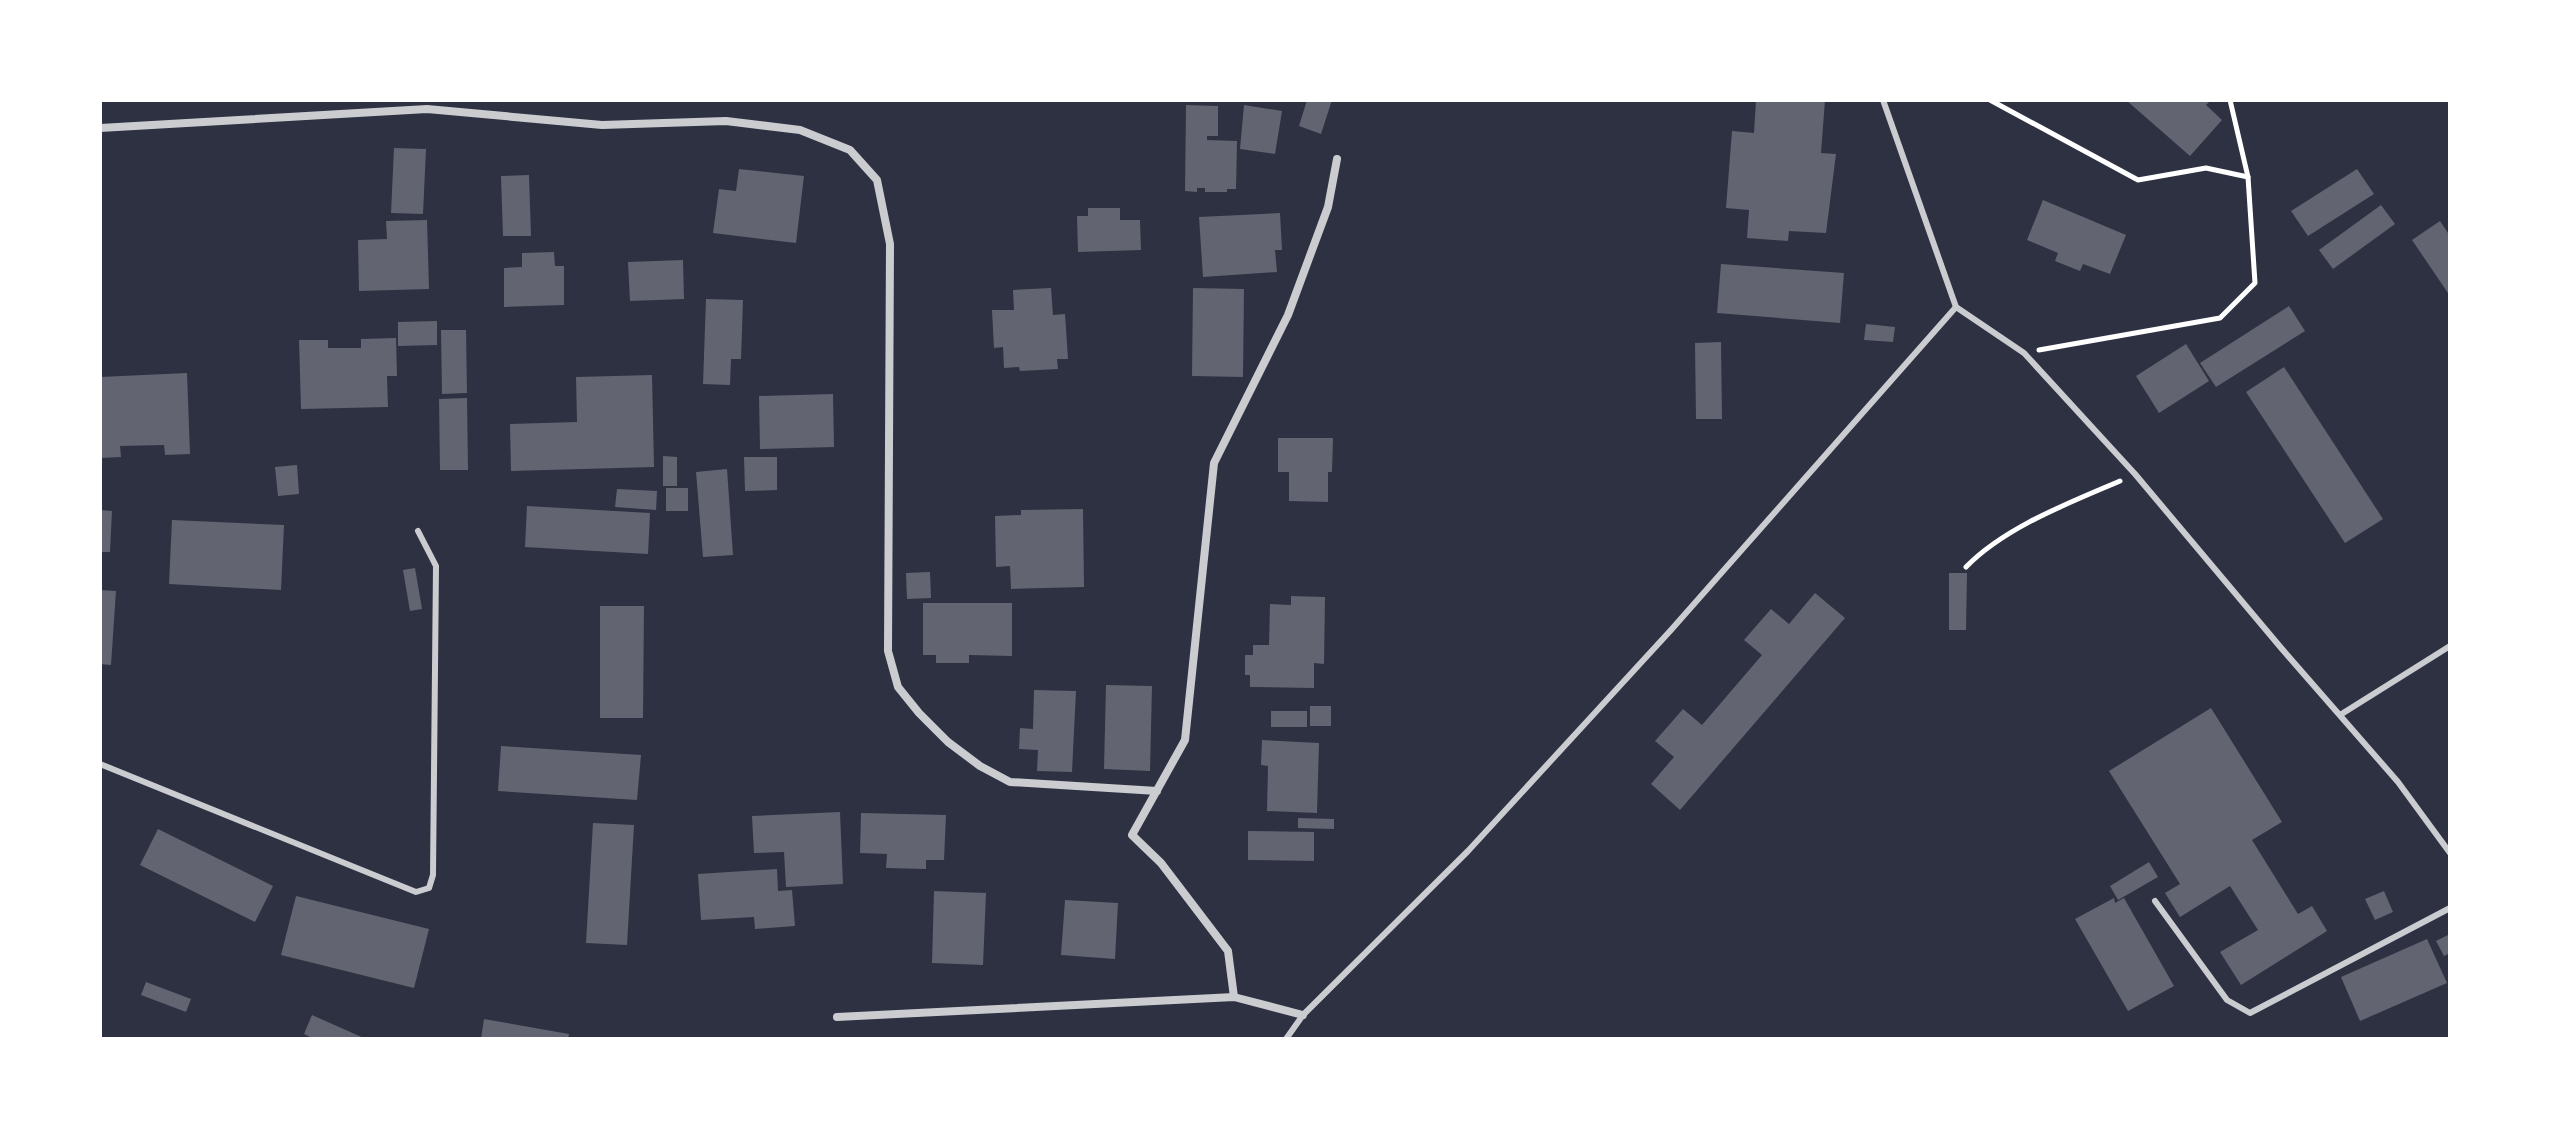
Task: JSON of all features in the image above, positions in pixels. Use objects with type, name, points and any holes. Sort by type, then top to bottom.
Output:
[{"type":"street","points":[[100,128],[427,109],[602,125],[726,121],[800,130],[850,150],[877,180],[890,244],[888,651],[898,687],[948,742],[980,766],[1010,782],[1157,791]]},
{"type":"street","points":[[1234,997],[1228,951],[1161,863],[1132,835],[1185,740],[1214,463],[1288,315],[1328,207],[1337,159]]},
{"type":"street","points":[[837,1017],[1234,997],[1303,1015]]},
{"type":"lane","points":[[1883,100],[1956,307],[2024,353],[2135,474],[2398,782],[2450,853]]},
{"type":"lane","points":[[1286,1039],[1303,1015],[1479,839],[1671,630],[1956,307]]},
{"type":"lane","points":[[100,764],[416,892],[429,888],[433,875],[436,566],[418,531]]},
{"type":"lane","points":[[2340,715],[2450,646]]},
{"type":"lane","points":[[2155,901],[2227,1000],[2250,1013],[2450,908]]},
{"type":"path","points":[[1990,100],[2138,180],[2206,168],[2248,177]]},
{"type":"path","points":[[2024,353],[2220,318],[2255,283],[2248,177],[2230,100]]},
{"type":"path","points":[[1966,567],[1982,549],[2058,507],[2135,474]]},
{"type":"building","points":[[1307,100],[1332,100],[1321,134],[1299,126]]},
{"type":"building","points":[[1756,100],[1825,100],[1821,153],[1836,154],[1826,233],[1789,231],[1788,241],[1747,238],[1749,210],[1726,208],[1732,131],[1754,133]]},
{"type":"building","points":[[2126,100],[2211,100],[2206,105],[2222,120],[2190,156]]},
{"type":"building","points":[[1186,105],[1218,106],[1218,136],[1207,136],[1207,140],[1237,141],[1236,189],[1227,189],[1227,192],[1205,192],[1205,188],[1197,188],[1197,192],[1185,191]]},
{"type":"building","points":[[1244,105],[1282,111],[1275,154],[1240,149]]},
{"type":"building","points":[[394,148],[426,149],[423,214],[391,213]]},
{"type":"building","points":[[739,169],[804,176],[796,243],[713,233],[719,189],[736,191]]},
{"type":"building","points":[[2357,169],[2374,194],[2308,236],[2291,211]]},
{"type":"building","points":[[529,175],[531,236],[503,236],[501,176]]},
{"type":"building","points":[[2043,200],[2126,235],[2110,274],[2083,264],[2080,271],[2055,261],[2058,253],[2027,240]]},
{"type":"building","points":[[2381,205],[2395,224],[2333,269],[2319,250]]},
{"type":"building","points":[[1088,208],[1120,208],[1120,220],[1140,220],[1141,250],[1078,252],[1077,216],[1088,216]]},
{"type":"building","points":[[1280,213],[1282,250],[1275,250],[1277,272],[1203,277],[1199,217]]},
{"type":"building","points":[[427,220],[429,289],[359,291],[358,240],[387,239],[386,221]]},
{"type":"building","points":[[2440,221],[2450,236],[2450,296],[2412,240]]},
{"type":"building","points":[[554,252],[555,266],[564,266],[564,305],[504,307],[504,268],[522,267],[522,253]]},
{"type":"building","points":[[683,260],[684,299],[630,301],[628,262]]},
{"type":"building","points":[[1721,264],[1844,273],[1840,323],[1717,313]]},
{"type":"building","points":[[1051,288],[1053,315],[1065,314],[1068,359],[1057,359],[1058,369],[1020,371],[1019,367],[1004,368],[1003,347],[994,348],[992,310],[1014,310],[1013,290]]},
{"type":"building","points":[[1193,288],[1244,289],[1243,377],[1192,376]]},
{"type":"building","points":[[706,299],[743,300],[741,359],[731,359],[730,385],[703,384]]},
{"type":"building","points":[[2289,306],[2305,331],[2216,387],[2200,363]]},
{"type":"building","points":[[437,321],[437,345],[398,346],[398,322]]},
{"type":"building","points":[[1866,324],[1895,327],[1893,342],[1864,340]]},
{"type":"building","points":[[441,330],[466,330],[467,393],[442,394]]},
{"type":"building","points":[[396,338],[397,376],[387,376],[388,407],[301,409],[299,340],[328,340],[328,348],[361,348],[361,339]]},
{"type":"building","points":[[1721,342],[1722,419],[1696,419],[1695,343]]},
{"type":"building","points":[[2186,344],[2209,381],[2159,413],[2136,376]]},
{"type":"building","points":[[2284,367],[2383,519],[2345,543],[2246,392]]},
{"type":"building","points":[[187,373],[190,454],[165,455],[164,445],[120,446],[121,457],[100,458],[100,377]]},
{"type":"building","points":[[652,375],[654,467],[511,471],[510,424],[577,422],[576,377]]},
{"type":"building","points":[[833,394],[834,447],[760,449],[759,396]]},
{"type":"building","points":[[467,398],[468,470],[440,470],[439,399]]},
{"type":"building","points":[[1278,438],[1333,438],[1328,502],[1289,501],[1289,472],[1278,472]]},
{"type":"building","points":[[663,456],[677,457],[677,486],[663,486]]},
{"type":"building","points":[[744,457],[777,457],[777,490],[745,491]]},
{"type":"building","points":[[297,465],[299,494],[278,496],[275,467]]},
{"type":"building","points":[[727,469],[733,555],[703,557],[696,472]]},
{"type":"building","points":[[666,488],[688,488],[688,511],[666,511]]},
{"type":"building","points":[[617,489],[657,491],[656,510],[615,507]]},
{"type":"building","points":[[527,506],[650,513],[648,554],[525,547]]},
{"type":"building","points":[[1083,509],[1084,587],[1011,589],[1010,566],[996,567],[995,516],[1021,515],[1021,510]]},
{"type":"building","points":[[100,510],[112,511],[110,552],[100,552]]},
{"type":"building","points":[[172,520],[284,525],[281,590],[169,584]]},
{"type":"building","points":[[415,568],[422,609],[410,611],[403,570]]},
{"type":"building","points":[[930,572],[931,598],[907,599],[906,573]]},
{"type":"building","points":[[1949,573],[1967,573],[1966,630],[1949,630]]},
{"type":"building","points":[[100,590],[116,591],[111,665],[100,664]]},
{"type":"building","points":[[1815,593],[1845,618],[1680,810],[1651,784],[1674,757],[1655,741],[1683,709],[1702,725],[1762,655],[1744,640],[1771,609],[1789,624]]},
{"type":"building","points":[[1291,596],[1325,597],[1324,664],[1314,663],[1314,688],[1250,687],[1250,675],[1245,675],[1245,655],[1253,655],[1253,645],[1269,645],[1270,604],[1291,605]]},
{"type":"building","points":[[923,603],[1012,603],[1012,656],[969,655],[969,663],[936,663],[936,655],[923,655]]},
{"type":"building","points":[[600,606],[644,606],[643,718],[600,718]]},
{"type":"building","points":[[1106,685],[1152,686],[1150,771],[1104,769]]},
{"type":"building","points":[[1034,690],[1076,691],[1072,772],[1037,771],[1038,750],[1019,749],[1020,728],[1033,729]]},
{"type":"building","points":[[1310,706],[1331,706],[1331,726],[1310,726]]},
{"type":"building","points":[[2211,708],[2282,822],[2252,840],[2298,914],[2312,906],[2327,931],[2241,985],[2220,952],[2258,930],[2230,886],[2180,917],[2165,893],[2180,884],[2109,771]]},
{"type":"building","points":[[1271,711],[1307,711],[1307,727],[1271,727]]},
{"type":"building","points":[[1262,740],[1319,743],[1317,813],[1267,811],[1268,766],[1261,765]]},
{"type":"building","points":[[501,746],[641,755],[637,800],[498,791]]},
{"type":"building","points":[[840,812],[843,884],[786,887],[784,852],[754,853],[752,816]]},
{"type":"building","points":[[861,813],[946,815],[944,860],[926,860],[926,869],[886,868],[887,854],[860,853]]},
{"type":"building","points":[[1298,818],[1334,819],[1334,829],[1298,828]]},
{"type":"building","points":[[593,823],[634,825],[627,945],[586,943]]},
{"type":"building","points":[[158,829],[273,886],[255,922],[140,865]]},
{"type":"building","points":[[1248,831],[1314,832],[1314,861],[1248,860]]},
{"type":"building","points":[[2149,862],[2158,877],[2118,900],[2110,886]]},
{"type":"building","points":[[777,869],[778,891],[792,890],[795,926],[755,929],[754,917],[701,920],[698,874]]},
{"type":"building","points":[[934,891],[986,893],[983,965],[932,963]]},
{"type":"building","points":[[2384,891],[2393,912],[2375,920],[2365,899]]},
{"type":"building","points":[[296,896],[429,929],[414,988],[281,955]]},
{"type":"building","points":[[2114,898],[2115,903],[2124,898],[2174,986],[2128,1011],[2075,919]]},
{"type":"building","points":[[1065,900],[1118,903],[1115,959],[1061,955]]},
{"type":"building","points":[[2450,934],[2450,953],[2444,956],[2436,941]]},
{"type":"building","points":[[2427,939],[2447,983],[2360,1021],[2341,977]]},
{"type":"building","points":[[146,982],[191,999],[186,1012],[141,995]]},
{"type":"building","points":[[312,1015],[366,1039],[314,1039],[304,1034]]},
{"type":"building","points":[[484,1019],[569,1034],[568,1039],[481,1039]]}]
